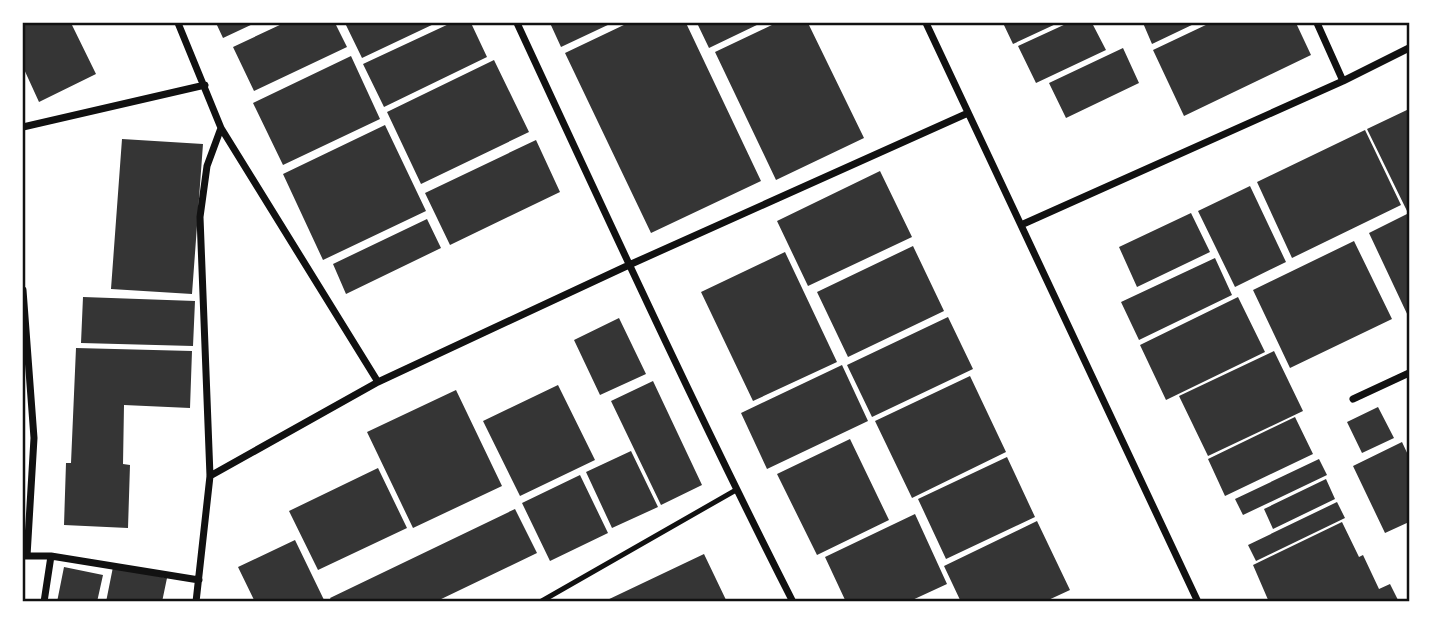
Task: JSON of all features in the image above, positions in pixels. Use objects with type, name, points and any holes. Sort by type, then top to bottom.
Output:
[{"type":"street","points":[[178,23],[221,128],[378,382]]},
{"type":"street","points":[[517,23],[736,490],[793,602]]},
{"type":"street","points":[[926,23],[1198,602]]},
{"type":"street","points":[[1317,23],[1343,81]]},
{"type":"street","points":[[1021,225],[1343,81],[1409,48]]},
{"type":"street","points":[[23,127],[205,85]]},
{"type":"street","points":[[210,475],[378,382],[629,265],[968,113]]},
{"type":"street","points":[[196,602],[210,475],[200,217],[207,166],[221,128]]},
{"type":"street","points":[[23,290],[34,438],[25,556],[51,556],[199,580]]},
{"type":"street","points":[[1353,399],[1409,373]]},
{"type":"street","points":[[44,602],[51,556]]},
{"type":"lane","points":[[540,602],[736,490]]},
{"type":"building","points":[[23,23],[71,23],[96,74],[39,102],[23,67]]},
{"type":"building","points":[[216,23],[255,23],[223,38]]},
{"type":"building","points":[[284,23],[335,23],[347,47],[254,91],[233,47]]},
{"type":"building","points":[[345,23],[436,23],[362,58]]},
{"type":"building","points":[[451,23],[471,23],[487,57],[384,107],[363,64]]},
{"type":"building","points":[[550,23],[612,23],[561,47]]},
{"type":"building","points":[[628,23],[686,23],[761,181],[651,233],[565,53]]},
{"type":"building","points":[[697,23],[761,23],[709,48]]},
{"type":"building","points":[[776,23],[808,23],[864,138],[776,180],[715,52]]},
{"type":"building","points":[[1003,23],[1058,23],[1013,44]]},
{"type":"building","points":[[1068,23],[1092,23],[1106,50],[1036,83],[1018,46]]},
{"type":"building","points":[[1143,23],[1196,23],[1152,44]]},
{"type":"building","points":[[1210,23],[1296,23],[1311,55],[1184,116],[1153,50]]},
{"type":"building","points":[[1123,48],[1139,83],[1066,118],[1049,83]]},
{"type":"building","points":[[351,56],[380,119],[283,165],[253,103]]},
{"type":"building","points":[[494,60],[529,132],[421,184],[387,112]]},
{"type":"building","points":[[1409,109],[1409,210],[1407,211],[1367,129]]},
{"type":"building","points":[[385,125],[426,211],[323,260],[283,174]]},
{"type":"building","points":[[1365,130],[1401,205],[1292,258],[1257,182]]},
{"type":"building","points":[[122,139],[203,144],[192,294],[111,289]]},
{"type":"building","points":[[536,140],[560,192],[450,245],[425,193]]},
{"type":"building","points":[[880,171],[912,237],[808,286],[777,221]]},
{"type":"building","points":[[1250,186],[1286,262],[1235,287],[1198,211]]},
{"type":"building","points":[[1191,213],[1210,252],[1137,287],[1119,247]]},
{"type":"building","points":[[1409,213],[1409,318],[1369,233]]},
{"type":"building","points":[[427,219],[441,248],[346,294],[333,264]]},
{"type":"building","points":[[1354,241],[1392,319],[1290,368],[1253,290]]},
{"type":"building","points":[[913,246],[944,311],[848,357],[817,292]]},
{"type":"building","points":[[785,252],[837,362],[753,401],[701,292]]},
{"type":"building","points":[[1215,258],[1232,295],[1139,340],[1121,302]]},
{"type":"building","points":[[83,297],[195,301],[193,346],[81,343]]},
{"type":"building","points":[[1238,297],[1265,352],[1166,400],[1140,345]]},
{"type":"building","points":[[948,317],[973,369],[872,417],[847,365]]},
{"type":"building","points":[[619,318],[646,374],[600,395],[574,340]]},
{"type":"building","points":[[76,348],[192,351],[190,408],[124,405],[123,464],[130,465],[128,528],[64,525],[66,463],[71,463]]},
{"type":"building","points":[[1274,351],[1303,411],[1208,456],[1179,396]]},
{"type":"building","points":[[842,365],[868,421],[767,469],[741,413]]},
{"type":"building","points":[[970,376],[1006,452],[912,498],[875,421]]},
{"type":"building","points":[[653,381],[702,485],[661,505],[611,401]]},
{"type":"building","points":[[558,385],[595,460],[520,496],[483,421]]},
{"type":"building","points":[[456,390],[502,486],[413,528],[367,432]]},
{"type":"building","points":[[1378,407],[1394,438],[1362,453],[1347,422]]},
{"type":"building","points":[[1295,417],[1313,454],[1225,496],[1208,459]]},
{"type":"building","points":[[850,439],[889,520],[817,555],[777,474]]},
{"type":"building","points":[[1402,442],[1409,457],[1409,522],[1385,533],[1353,466]]},
{"type":"building","points":[[631,451],[658,507],[612,528],[586,472]]},
{"type":"building","points":[[1007,457],[1035,517],[946,559],[918,499]]},
{"type":"building","points":[[1319,459],[1327,475],[1243,515],[1235,499]]},
{"type":"building","points":[[378,468],[407,528],[318,570],[289,511]]},
{"type":"building","points":[[580,475],[608,533],[550,561],[522,503]]},
{"type":"building","points":[[1326,479],[1335,499],[1273,529],[1264,509]]},
{"type":"building","points":[[1337,502],[1345,518],[1256,561],[1248,545]]},
{"type":"building","points":[[515,509],[537,553],[435,602],[332,602],[330,598]]},
{"type":"building","points":[[915,514],[947,584],[908,602],[846,602],[825,557]]},
{"type":"building","points":[[1037,521],[1070,590],[1044,602],[961,602],[944,566]]},
{"type":"building","points":[[1342,522],[1359,557],[1363,555],[1379,589],[1390,584],[1399,602],[1269,602],[1253,565]]},
{"type":"building","points":[[295,540],[325,602],[255,602],[238,567]]},
{"type":"building","points":[[704,554],[727,602],[603,602]]},
{"type":"building","points":[[64,567],[103,575],[97,602],[57,602]]},
{"type":"building","points":[[113,567],[167,578],[162,602],[106,602]]}]
